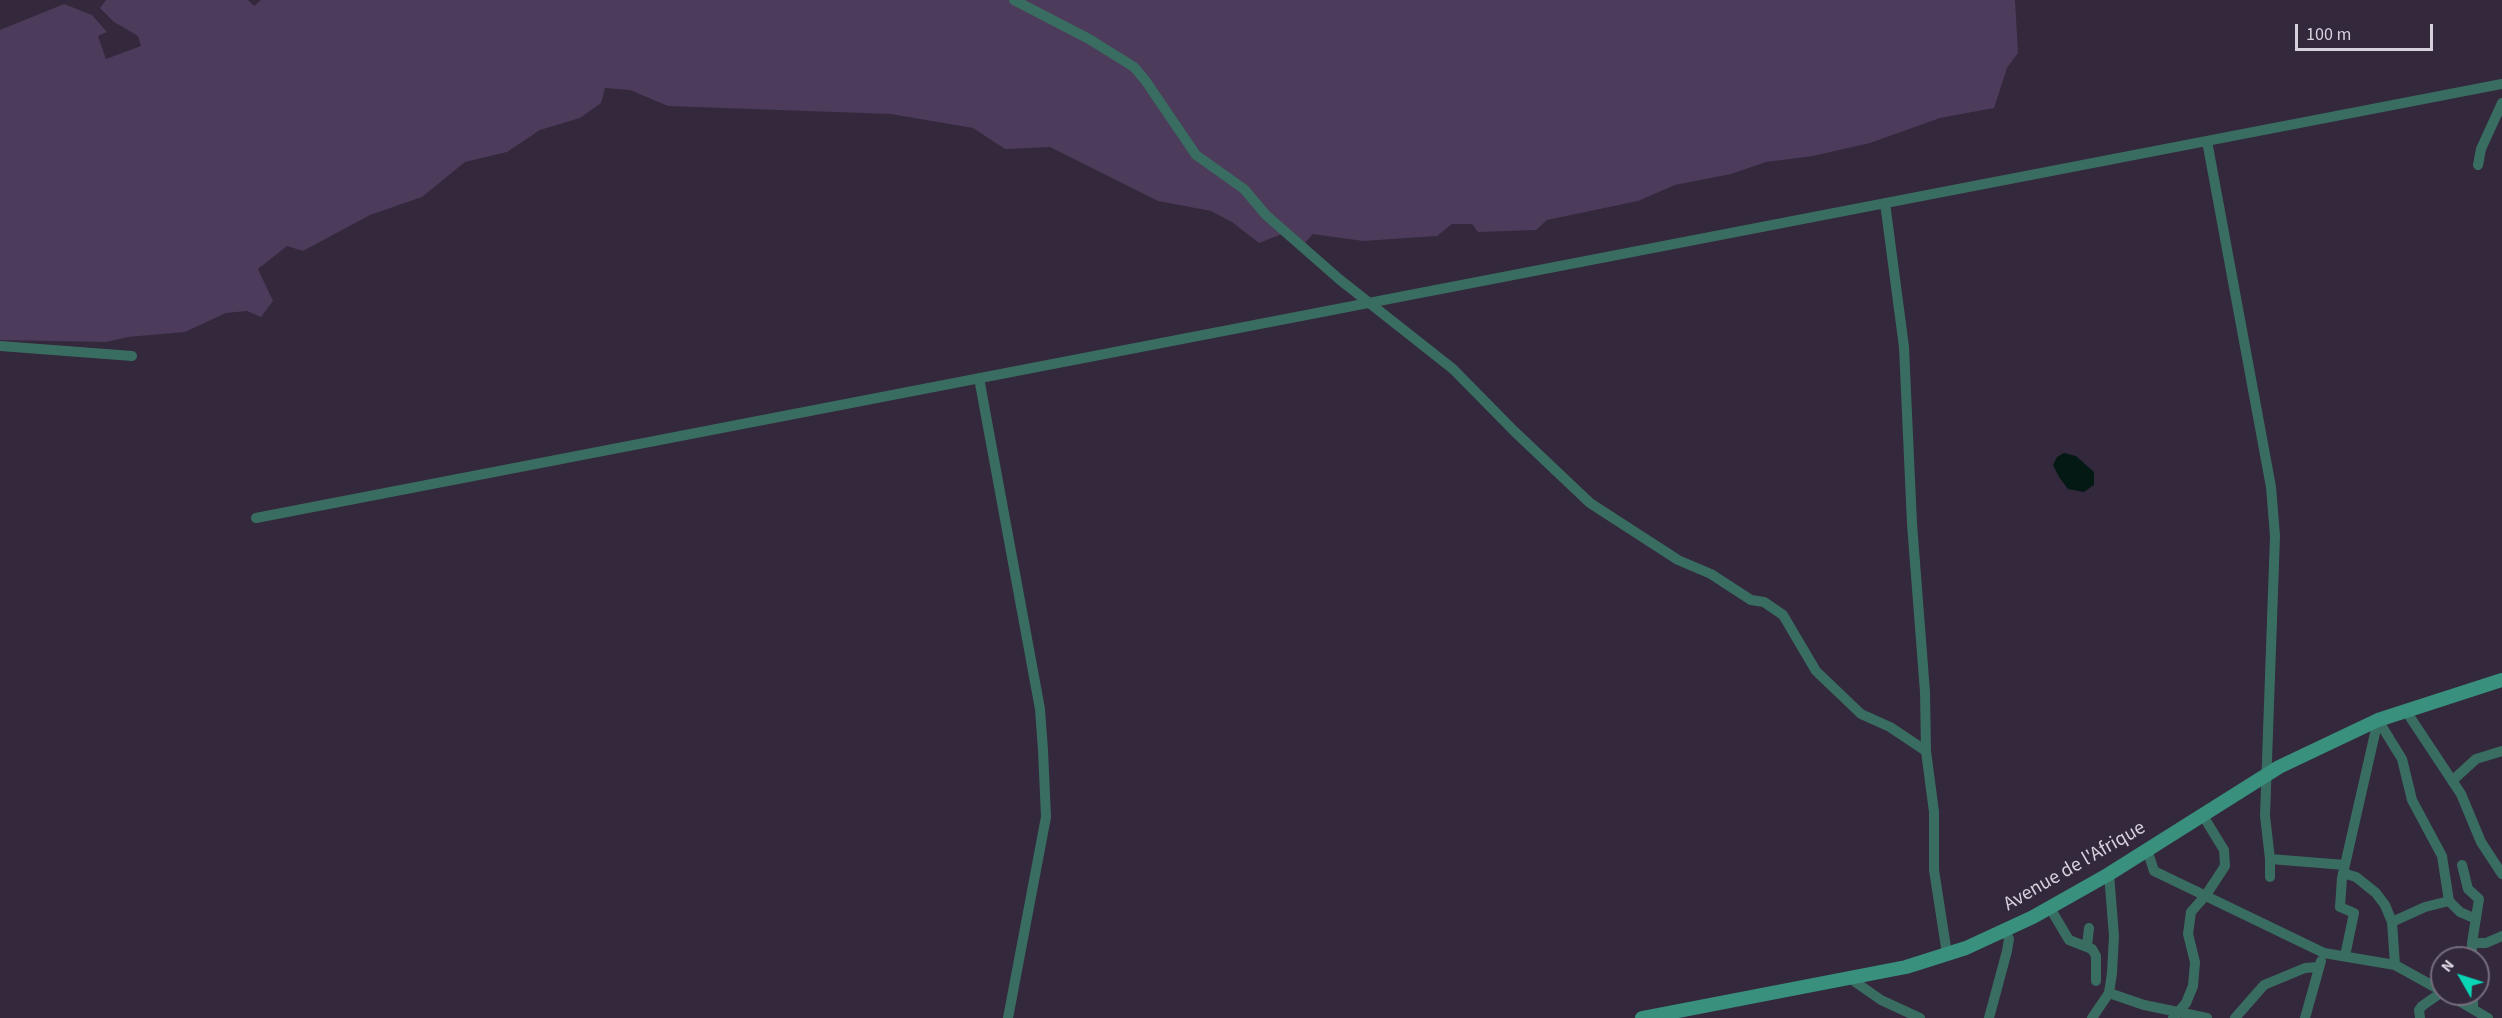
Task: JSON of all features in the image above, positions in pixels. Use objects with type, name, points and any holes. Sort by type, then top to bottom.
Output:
[{"type":"main road","name":"Avenue de l'Afrique","points":[[1642,1018],[1851,979],[1906,967],[1947,954],[2050,908],[2109,874],[2268,774],[2378,720],[2502,680]]},
{"type":"street","points":[[1014,0],[1089,39],[1134,67],[1196,155],[1244,189],[1266,215],[1339,279],[1453,369],[1590,502],[1678,560],[1711,574],[1751,600],[1764,602],[1783,615],[1816,671],[1861,714],[1890,727],[1926,751]]},
{"type":"street","points":[[256,518],[2502,84]]},
{"type":"street","points":[[2478,165],[2481,149],[2502,103]]},
{"type":"street","points":[[2207,141],[2271,487],[2275,536],[2265,816],[2270,877]]},
{"type":"street","points":[[1885,203],[1904,347],[1912,524],[1925,692],[1926,751],[1934,812],[1934,870],[1947,954]]},
{"type":"street","points":[[0,346],[132,356]]},
{"type":"street","points":[[979,378],[1040,709],[1043,750],[1044,826],[1008,1018]]},
{"type":"street","points":[[2406,711],[2461,794],[2481,842],[2502,874]]},
{"type":"street","points":[[2345,956],[2354,913],[2340,907],[2344,869],[2378,720]]},
{"type":"street","points":[[2378,720],[2402,759],[2412,800],[2442,856],[2446,869],[2449,902],[2460,912],[2476,919]]},
{"type":"street","points":[[2452,781],[2476,759],[2502,751]]},
{"type":"street","points":[[2175,1015],[2191,994],[2195,971],[2188,922],[2196,905],[2224,871],[2225,856],[2202,814]]},
{"type":"street","points":[[2147,849],[2154,871],[2324,953],[2395,965],[2430,985]]},
{"type":"street","points":[[2270,859],[2344,869],[2376,893],[2385,905],[2392,922],[2395,965]]},
{"type":"street","points":[[2463,865],[2468,889],[2480,899],[2472,943],[2486,943],[2502,936]]},
{"type":"street","points":[[2092,1018],[2109,993],[2114,936],[2109,874]]},
{"type":"street","points":[[2392,922],[2425,908],[2449,902]]},
{"type":"street","points":[[2050,908],[2069,939],[2087,946],[2096,956],[2096,981]]},
{"type":"street","points":[[2087,946],[2089,928]]},
{"type":"street","points":[[1989,1018],[2007,951],[2008,939],[2005,930]]},
{"type":"street","points":[[2305,1018],[2324,953]]},
{"type":"street","points":[[2235,1018],[2264,985],[2305,968],[2319,967]]},
{"type":"street","points":[[1851,979],[1881,1000],[1920,1018]]},
{"type":"street","points":[[2109,993],[2175,1015],[2207,1018]]},
{"type":"street","points":[[2420,1018],[2419,1010],[2430,1000]]},
{"type":"street","points":[[2473,1007],[2488,1018]]},
{"type":"shaded area","points":[[106,0],[248,0],[254,6],[261,0],[2015,0],[2018,53],[2007,68],[1994,108],[1940,118],[1870,143],[1813,156],[1766,162],[1731,174],[1675,185],[1638,201],[1547,220],[1536,230],[1478,232],[1472,224],[1452,224],[1437,236],[1363,241],[1313,234],[1301,247],[1282,234],[1259,243],[1232,222],[1211,211],[1158,201],[1050,147],[1005,149],[973,128],[891,114],[668,106],[630,90],[605,88],[601,103],[580,118],[540,130],[507,152],[465,162],[422,197],[370,215],[303,251],[287,246],[258,269],[273,301],[261,317],[247,311],[226,313],[185,332],[128,337],[106,342],[0,340],[0,30],[64,4],[92,15],[107,32],[98,36],[106,59],[141,46],[138,36],[114,22],[100,8]]},
{"type":"shaded area","points":[[2064,453],[2076,456],[2094,472],[2094,485],[2084,492],[2068,489],[2053,465],[2057,457]]}]
